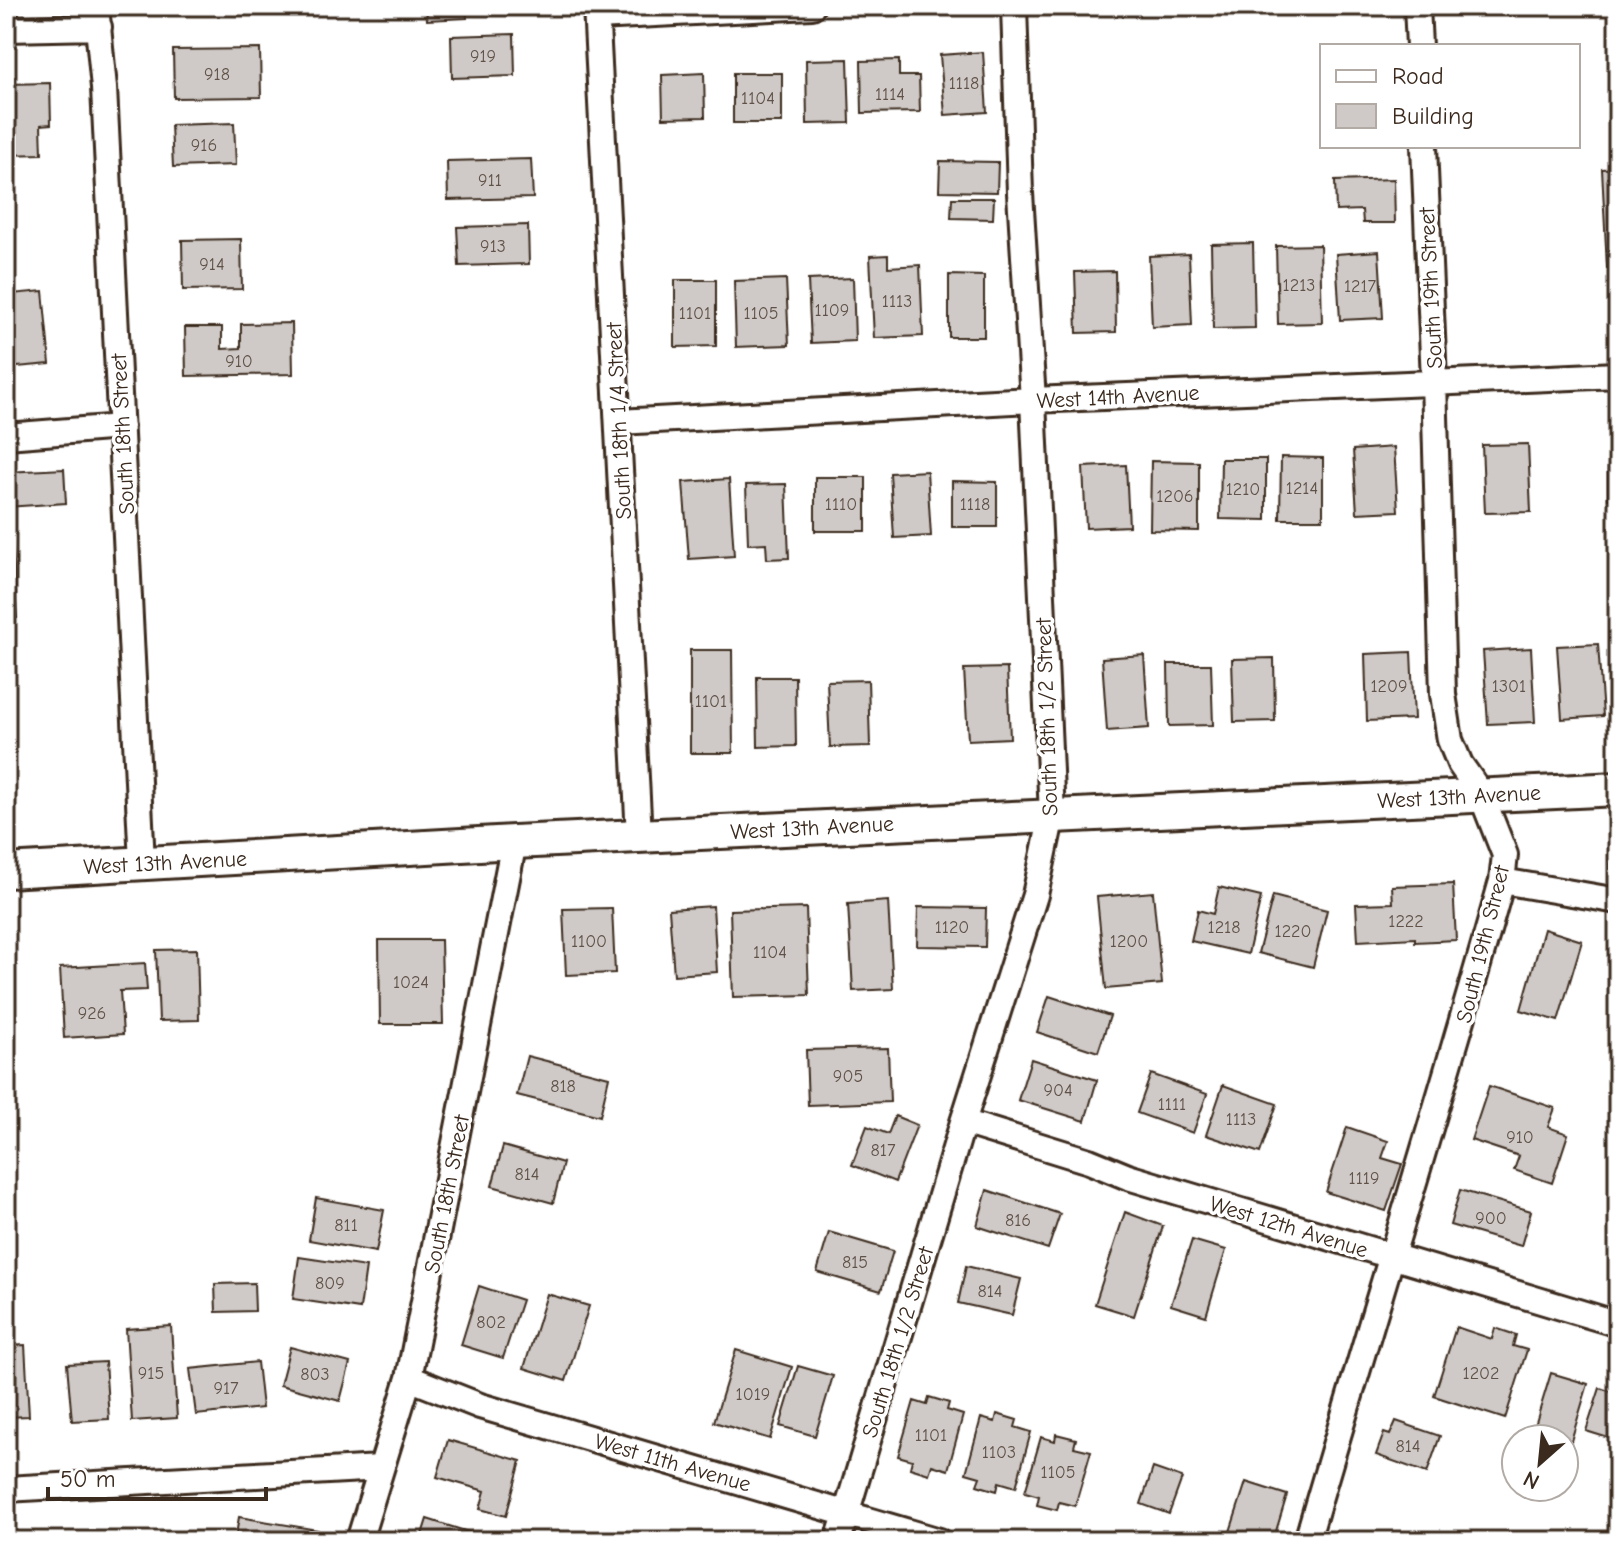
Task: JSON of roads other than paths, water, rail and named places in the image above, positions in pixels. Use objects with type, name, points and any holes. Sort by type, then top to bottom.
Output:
[{"type":"street","points":[[596,12],[812,6]]},
{"type":"street","name":"South 18th 1/2 Street","points":[[838,1541],[963,1122],[1035,895],[1052,815],[1020,193],[1014,6]]},
{"type":"street","points":[[1417,6],[1419,44]]},
{"type":"street","name":"South 18th 1/4 Street","points":[[596,12],[639,836]]},
{"type":"street","points":[[6,29],[98,17]]},
{"type":"street","name":"South 18th Street","points":[[98,17],[142,863]]},
{"type":"street","name":"South 19th Street","points":[[1307,1541],[1390,1256],[1455,1050],[1502,881],[1505,855],[1481,794],[1460,764],[1450,740],[1443,694],[1424,148]]},
{"type":"street","name":"West 14th Avenue","points":[[618,422],[1434,381],[1618,375]]},
{"type":"street","points":[[6,436],[121,427]]},
{"type":"street","name":"West 13th Avenue","points":[[6,871],[514,842],[1618,789]]},
{"type":"street","name":"South 18th Street","points":[[359,1541],[409,1378],[514,842]]},
{"type":"street","points":[[1502,881],[1618,901]]},
{"type":"street","name":"West 12th Avenue","points":[[963,1122],[1089,1161],[1128,1177],[1618,1324]]},
{"type":"street","name":"West 11th Avenue","points":[[409,1378],[480,1406],[939,1541]]},
{"type":"street","points":[[6,1489],[381,1468]]}]
